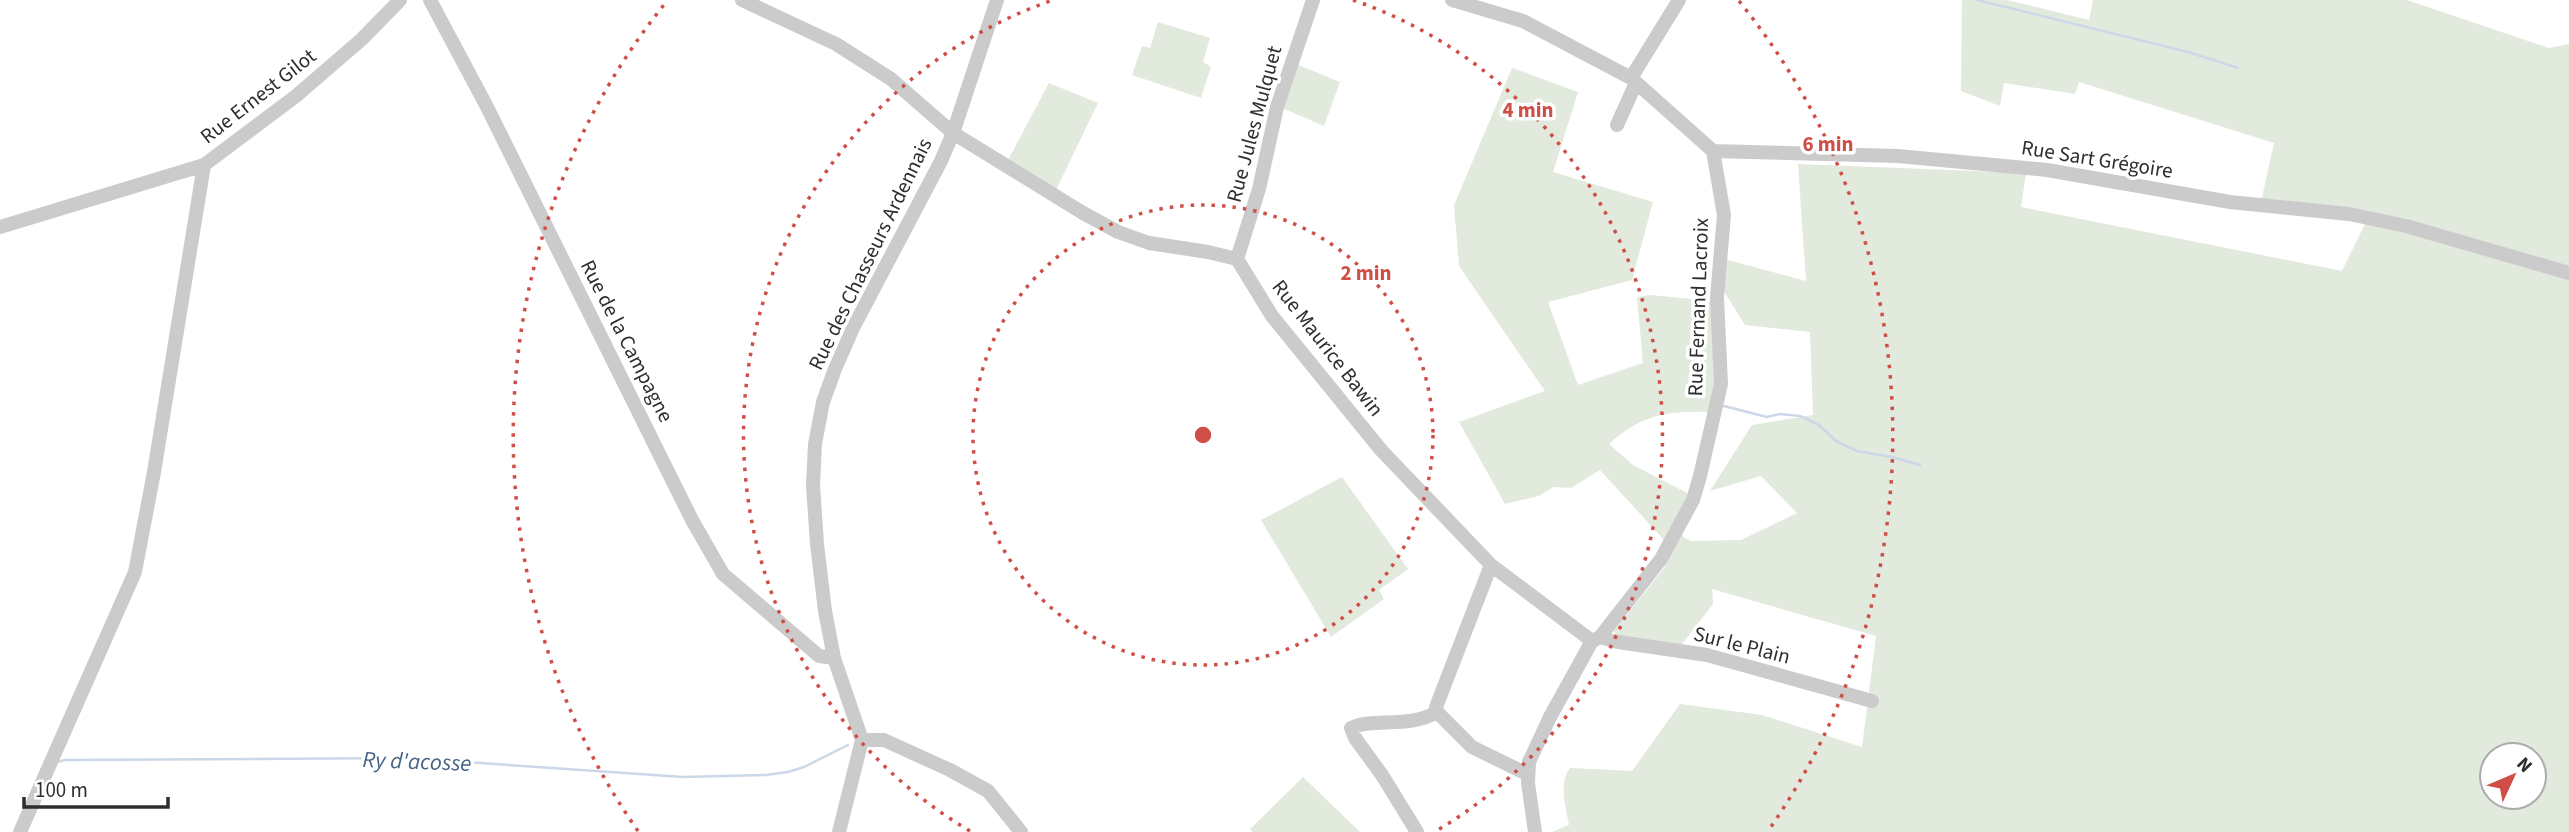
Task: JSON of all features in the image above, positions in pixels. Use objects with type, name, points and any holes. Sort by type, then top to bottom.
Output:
[{"type":"street","name":"Rue Ernest Gilot","points":[[0,227],[204,165],[296,96],[362,39],[400,0]]},
{"type":"street","name":"Rue de la Campagne","points":[[430,0],[486,105],[692,520],[723,574],[819,656],[834,658]]},
{"type":"street","points":[[742,0],[836,44],[891,79],[953,133],[1118,232],[1149,243],[1237,259]]},
{"type":"street","name":"Rue des Chasseurs Ardennais","points":[[862,740],[834,658],[825,611],[813,485],[815,444],[823,402],[853,328],[953,133],[997,0]]},
{"type":"street","name":"Rue Jules Mulquet","points":[[1237,259],[1259,189],[1277,107],[1313,0]]},
{"type":"street","points":[[1452,0],[1523,21],[1634,80],[1713,151]]},
{"type":"street","points":[[1617,125],[1634,80],[1679,0]]},
{"type":"street","name":"Rue Sart Grégoire","points":[[1713,151],[1898,156],[2047,170],[2230,202],[2349,214],[2406,226],[2569,273]]},
{"type":"street","name":"Rue Fernand Lacroix","points":[[1535,832],[1527,774],[1529,762],[1550,717],[1596,639],[1661,559],[1693,500],[1700,477],[1717,401],[1721,367],[1717,297],[1724,215],[1713,151]]},
{"type":"street","points":[[20,832],[135,572],[204,165]]},
{"type":"street","name":"Rue Maurice Bawin","points":[[1237,259],[1272,316],[1381,450],[1491,565],[1596,639]]},
{"type":"street","points":[[1491,565],[1436,707],[1437,712],[1472,747],[1527,774]]},
{"type":"street","name":"Sur le Plain","points":[[1596,639],[1707,655],[1872,701]]},
{"type":"street","points":[[1418,832],[1351,728],[1358,725],[1396,724],[1437,712]]},
{"type":"street","points":[[839,832],[862,740],[884,740],[988,791],[1021,832]]},
{"type":"shaded area","points":[[1962,0],[2007,0],[2089,20],[2093,0],[2407,0],[2549,48],[2569,44],[2569,832],[1552,832],[1569,825],[1564,781],[1570,768],[1632,771],[1680,704],[1762,715],[1862,747],[1876,636],[1712,589],[1713,604],[1679,648],[1618,639],[1614,631],[1664,568],[1680,535],[1691,541],[1741,540],[1797,513],[1761,476],[1710,491],[1752,425],[1813,415],[1810,332],[1745,325],[1723,290],[1724,259],[1806,281],[1798,164],[2026,173],[2021,207],[2342,271],[2366,222],[2261,202],[2274,143],[2079,82],[2075,94],[2004,83],[2000,106],[1961,91]]},
{"type":"shaded area","points":[[1158,22],[1210,38],[1203,62],[1211,67],[1201,98],[1132,75],[1142,46],[1150,48]]},
{"type":"shaded area","points":[[1296,64],[1340,82],[1324,126],[1282,108]]},
{"type":"shaded area","points":[[1512,68],[1578,92],[1553,172],[1653,202],[1632,280],[1548,302],[1578,385],[1643,363],[1637,297],[1651,295],[1713,301],[1716,366],[1711,412],[1682,412],[1656,416],[1633,426],[1609,444],[1633,465],[1691,495],[1665,541],[1600,470],[1571,488],[1553,487],[1539,496],[1505,504],[1459,422],[1545,391],[1459,266],[1454,205]]},
{"type":"shaded area","points":[[1049,83],[1098,103],[1056,190],[1008,160]]},
{"type":"shaded area","points":[[1342,477],[1408,569],[1379,590],[1384,599],[1331,637],[1261,520]]},
{"type":"shaded area","points":[[1303,777],[1360,832],[1253,832],[1250,829]]},
{"type":"waterway","points":[[1977,0],[2188,52],[2238,68]]},
{"type":"waterway","points":[[1724,406],[1767,417],[1780,414],[1800,416],[1819,425],[1836,441],[1857,451],[1920,465]]},
{"type":"waterway","name":"Ry d'acosse","points":[[58,762],[408,758],[683,777],[788,772],[848,745]]}]
